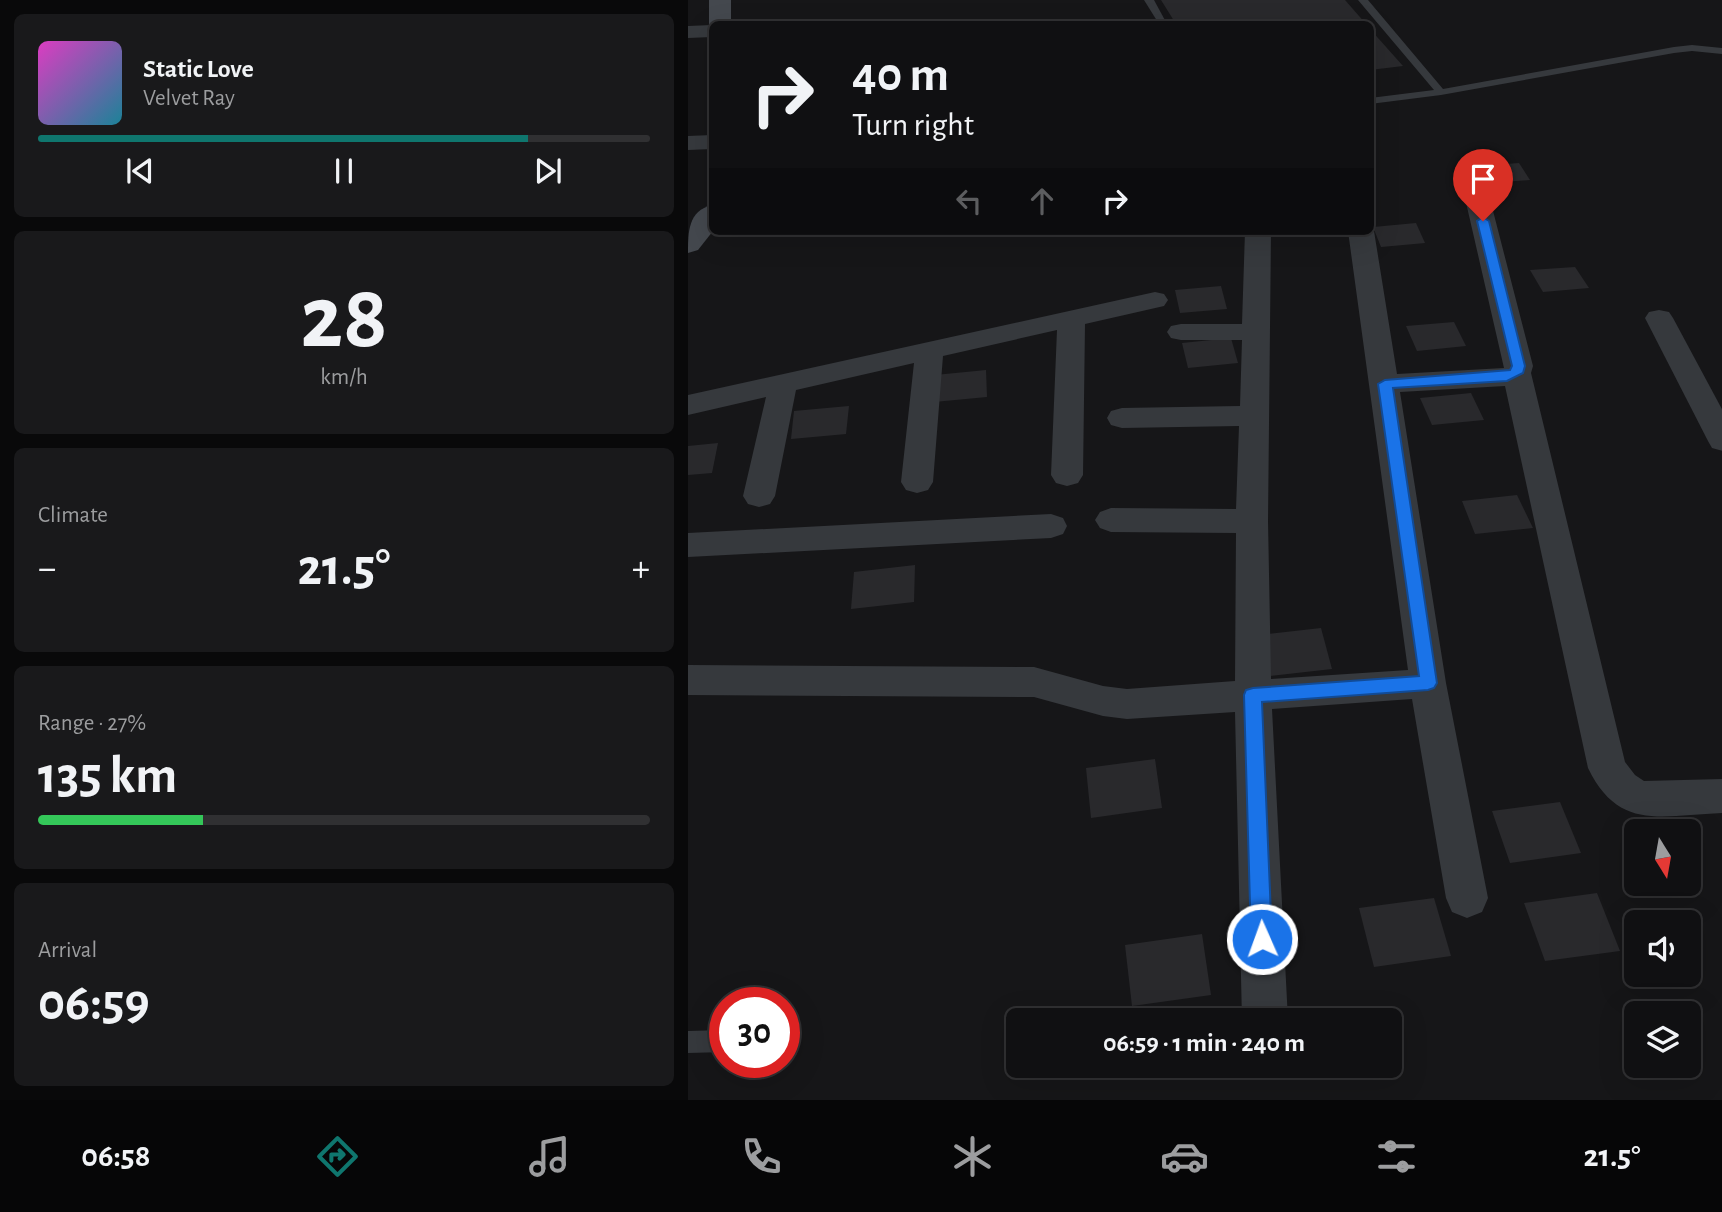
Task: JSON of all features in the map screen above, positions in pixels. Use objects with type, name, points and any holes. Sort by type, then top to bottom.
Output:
[{"type":"street","points":[[720,0],[720,21]]},
{"type":"street","points":[[688,32],[709,31]]},
{"type":"street","points":[[688,143],[709,142]]},
{"type":"street","points":[[1471,172],[1519,366],[1517,373],[1607,768],[1621,787],[1638,799],[1722,796]]},
{"type":"street","points":[[1258,235],[1252,521],[1253,695],[1265,1008]]},
{"type":"street","points":[[1362,235],[1428,683],[1467,898]]},
{"type":"street","points":[[688,405],[1155,300]]},
{"type":"street","points":[[1659,318],[1722,441]]},
{"type":"street","points":[[1067,475],[1071,319]]},
{"type":"street","points":[[1181,332],[1256,332]]},
{"type":"street","points":[[917,482],[929,351]]},
{"type":"street","points":[[1385,384],[1507,377],[1517,373]]},
{"type":"street","points":[[759,496],[783,384]]},
{"type":"street","points":[[1122,418],[1254,416]]},
{"type":"street","points":[[1111,520],[1252,521]]},
{"type":"street","points":[[688,545],[1051,526]]},
{"type":"street","points":[[688,680],[1034,682],[1057,686],[1081,697],[1104,703],[1127,704],[1428,683]]},
{"type":"lane","points":[[1149,0],[1161,21]]},
{"type":"lane","points":[[1363,0],[1441,92]]},
{"type":"lane","points":[[1374,100],[1441,92],[1674,50],[1692,48],[1722,51]]},
{"type":"lane","points":[[688,1042],[709,1041]]},
{"type":"building","points":[[1161,0],[1345,0],[1363,21],[1174,21]]},
{"type":"building","points":[[1374,33],[1403,66],[1374,70]]},
{"type":"building","points":[[1519,163],[1530,180],[1489,183],[1479,166]]},
{"type":"building","points":[[1416,223],[1425,243],[1381,247],[1374,227]]},
{"type":"building","points":[[1575,267],[1589,288],[1543,292],[1530,270]]},
{"type":"building","points":[[1221,286],[1227,309],[1180,313],[1175,290]]},
{"type":"building","points":[[1454,322],[1466,346],[1417,351],[1406,326]]},
{"type":"building","points":[[1231,338],[1238,363],[1188,368],[1182,343]]},
{"type":"building","points":[[986,370],[987,397],[934,402],[935,375]]},
{"type":"building","points":[[1471,393],[1484,420],[1432,425],[1420,398]]},
{"type":"building","points":[[849,406],[846,434],[791,439],[794,411]]},
{"type":"building","points":[[718,443],[712,473],[688,475],[688,446]]},
{"type":"building","points":[[1517,495],[1533,528],[1475,534],[1462,501]]},
{"type":"building","points":[[915,565],[914,602],[851,609],[854,572]]},
{"type":"building","points":[[1321,628],[1332,669],[1269,676],[1259,635]]},
{"type":"building","points":[[1155,759],[1162,808],[1091,818],[1086,768]]},
{"type":"building","points":[[1560,802],[1581,853],[1510,863],[1492,811]]},
{"type":"building","points":[[1597,893],[1620,951],[1545,961],[1524,903]]},
{"type":"building","points":[[1434,898],[1451,956],[1374,967],[1359,908]]},
{"type":"building","points":[[1202,934],[1211,995],[1132,1006],[1125,945]]},
{"type":"route","points":[[1262,939],[1253,695],[1428,683],[1385,384],[1507,377],[1517,373],[1519,366],[1483,221]]}]
